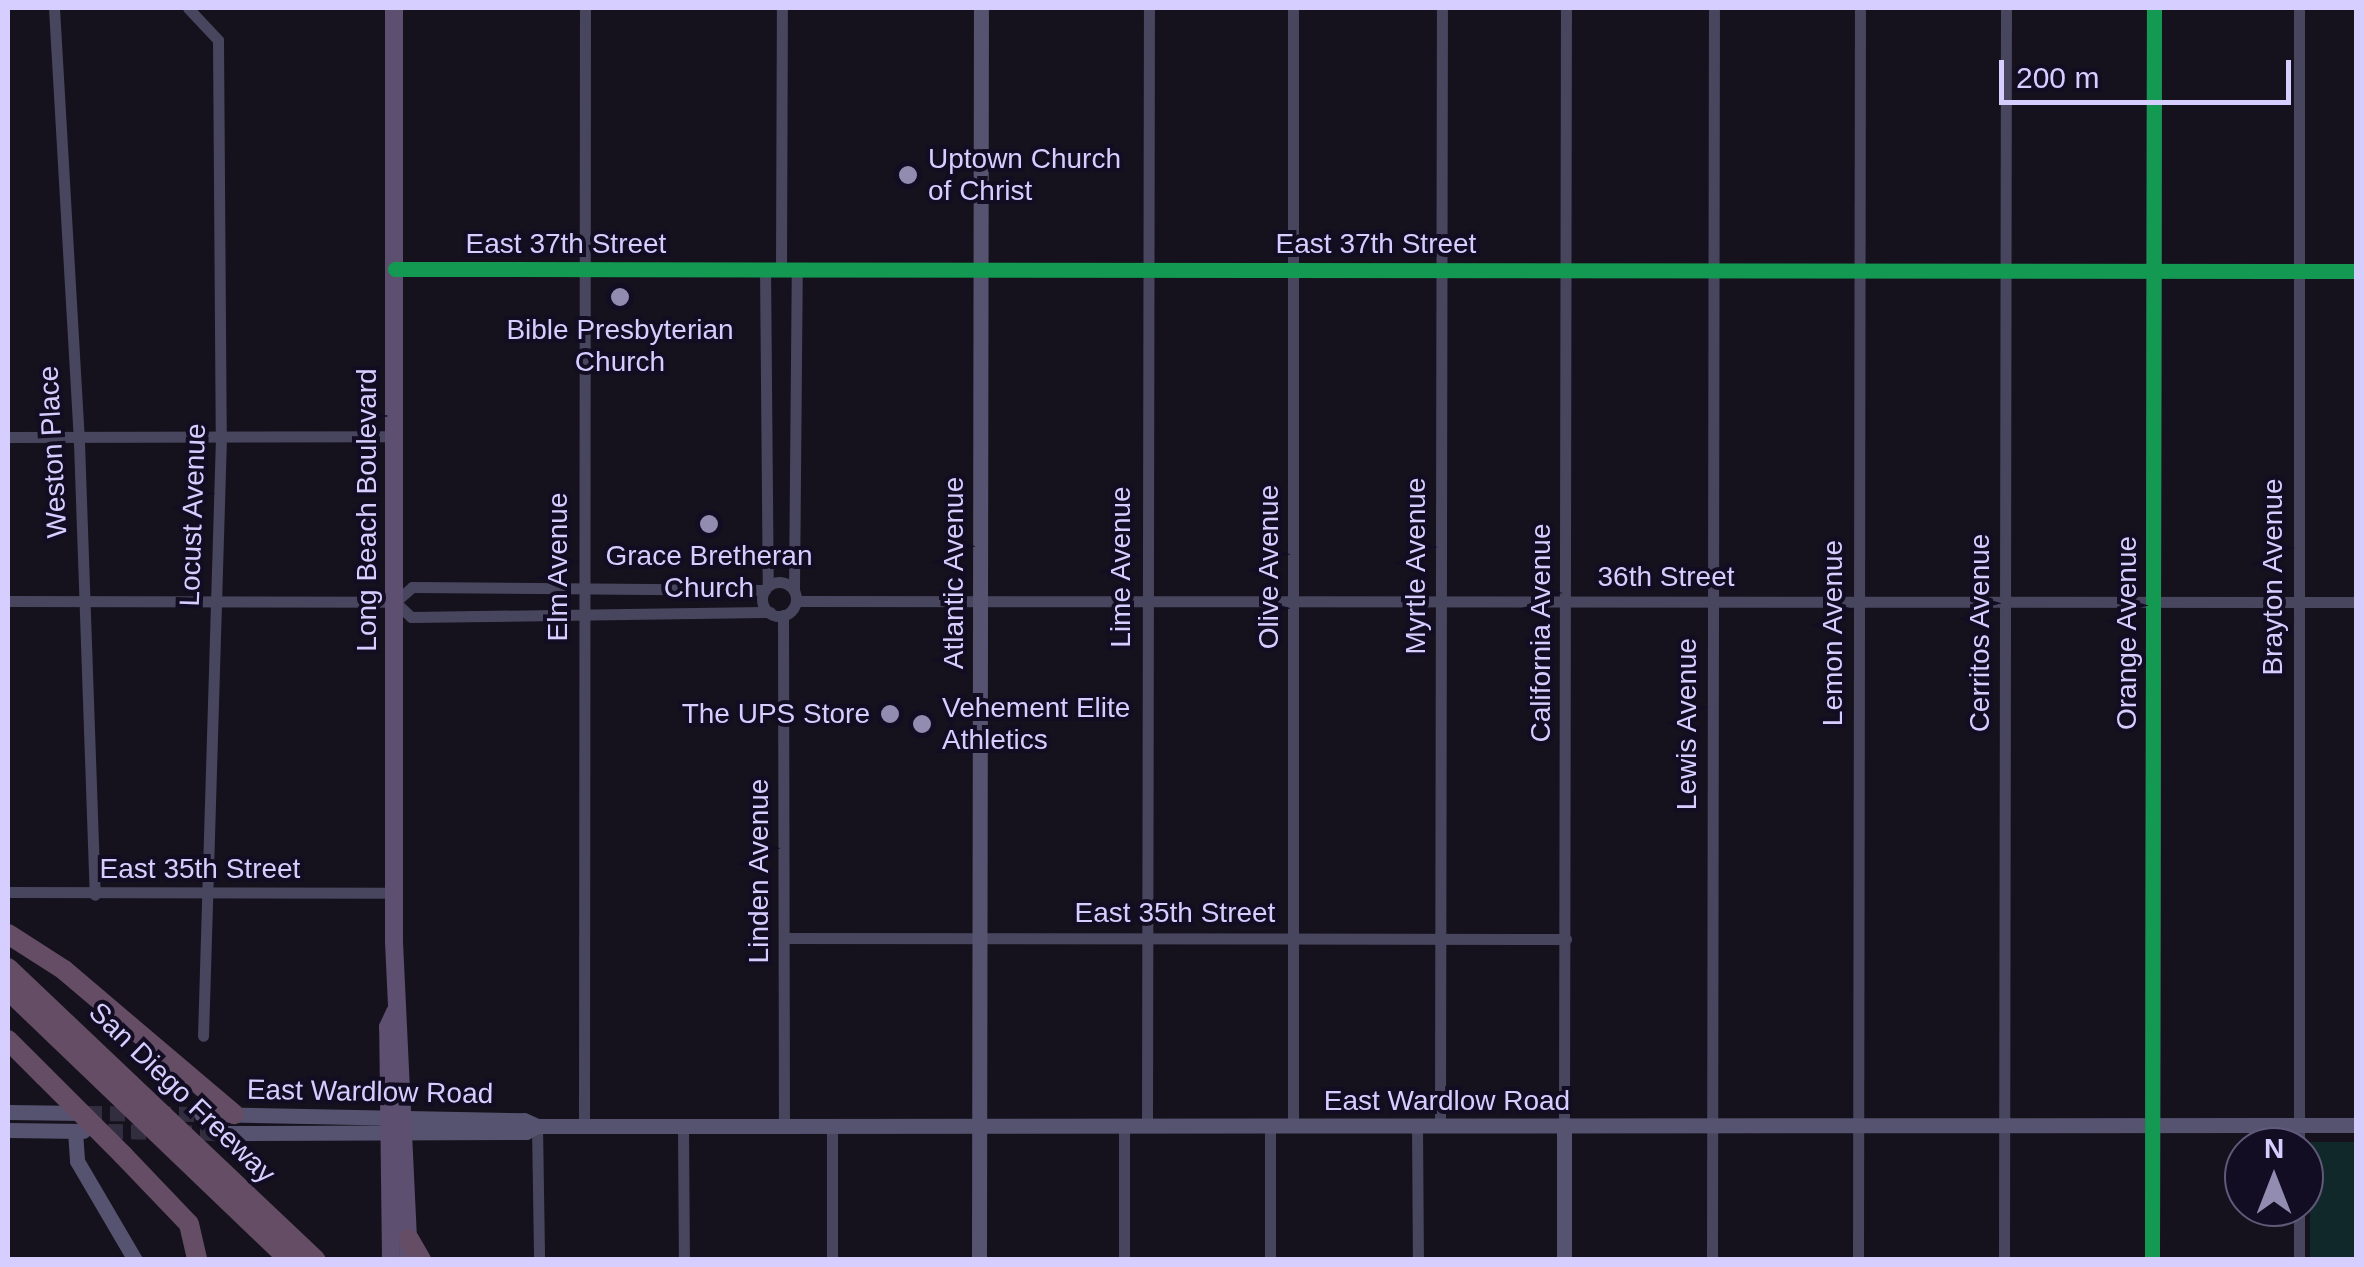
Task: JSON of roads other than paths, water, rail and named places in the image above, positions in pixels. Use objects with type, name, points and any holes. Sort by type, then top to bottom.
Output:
[{"type":"highway","points":[[8,934],[64,970],[234,1114]]},
{"type":"highway","name":"San Diego Freeway","points":[[8,968],[316,1260]]},
{"type":"highway","points":[[8,981],[300,1260]]},
{"type":"highway","points":[[8,990],[290,1260]]},
{"type":"highway","name":"San Diego Freeway","points":[[8,1005],[275,1260]]},
{"type":"highway","points":[[8,1040],[189,1224],[197,1260]]},
{"type":"highway","points":[[409,1249],[421,1260]]},
{"type":"main road","name":"Long Beach Boulevard","points":[[394,8],[395,1012],[388,1028],[409,1249]]},
{"type":"main road","name":"Atlantic Avenue","points":[[978,1260],[980,8]]},
{"type":"main road","name":"Orange Avenue","points":[[2152,1260],[2154,8]]},
{"type":"main road","points":[[8,1112],[88,1113]]},
{"type":"main road","name":"East Wardlow Road","points":[[201,1114],[397,1125]]},
{"type":"main road","name":"Long Beach Boulevard","points":[[390,1260],[397,1125]]},
{"type":"main road","name":"East Wardlow Road","points":[[220,1132],[397,1125],[2356,1125]]},
{"type":"main road","name":"California Avenue","points":[[1564,1125],[1564,1260]]},
{"type":"main road","points":[[8,1130],[108,1131]]},
{"type":"main road","points":[[75,1131],[78,1162],[135,1260]]},
{"type":"street","name":"Weston Place","points":[[54,8],[78,437],[95,894]]},
{"type":"street","name":"Locust Avenue","points":[[188,8],[218,40],[221,436],[203,1036]]},
{"type":"street","name":"Elm Avenue","points":[[584,1127],[585,8]]},
{"type":"street","points":[[782,8],[782,268]]},
{"type":"street","name":"Lime Avenue","points":[[1147,1126],[1149,8]]},
{"type":"street","name":"Olive Avenue","points":[[1293,8],[1293,1126]]},
{"type":"street","name":"Myrtle Avenue","points":[[1440,1126],[1442,8]]},
{"type":"street","name":"California Avenue","points":[[1564,1125],[1566,8]]},
{"type":"street","name":"Lewis Avenue","points":[[1712,1260],[1714,8]]},
{"type":"street","name":"Lemon Avenue","points":[[1858,1260],[1860,8]]},
{"type":"street","name":"Cerritos Avenue","points":[[2004,1260],[2006,8]]},
{"type":"street","name":"Brayton Avenue","points":[[2299,8],[2299,1125]]},
{"type":"street","points":[[765,268],[767,588]]},
{"type":"street","points":[[8,600],[395,602],[411,617],[776,614],[795,595],[796,268]]},
{"type":"street","name":"East 37th Street","points":[[395,269],[2356,270]]},
{"type":"street","points":[[8,437],[394,436]]},
{"type":"street","name":"36th Street","points":[[395,602],[412,587],[767,588],[785,583],[795,595],[979,601],[2356,602]]},
{"type":"street","name":"Linden Avenue","points":[[767,588],[776,614],[784,1127]]},
{"type":"street","name":"East 35th Street","points":[[8,892],[394,893]]},
{"type":"street","name":"East 35th Street","points":[[784,938],[1566,939]]},
{"type":"street","points":[[537,1126],[539,1260]]},
{"type":"street","points":[[832,1126],[832,1260]]},
{"type":"street","points":[[1270,1126],[1270,1260]]},
{"type":"street","points":[[1417,1126],[1418,1260]]},
{"type":"street","points":[[1124,1127],[1124,1260]]},
{"type":"street","points":[[683,1128],[684,1260]]},
{"type":"street","points":[[2299,1227],[2299,1260]]},
{"type":"tunnel","points":[[87,1113],[201,1114]]},
{"type":"tunnel","points":[[108,1131],[220,1133]]},
{"type":"place","name":"Uptown Church of Christ","points":[[908,175]]},
{"type":"place","name":"Bible Presbyterian Church","points":[[620,297]]},
{"type":"place","name":"Grace Bretheran Church","points":[[709,524]]},
{"type":"place","name":"The UPS Store","points":[[890,714]]},
{"type":"place","name":"Vehement Elite Athletics","points":[[922,724]]}]
